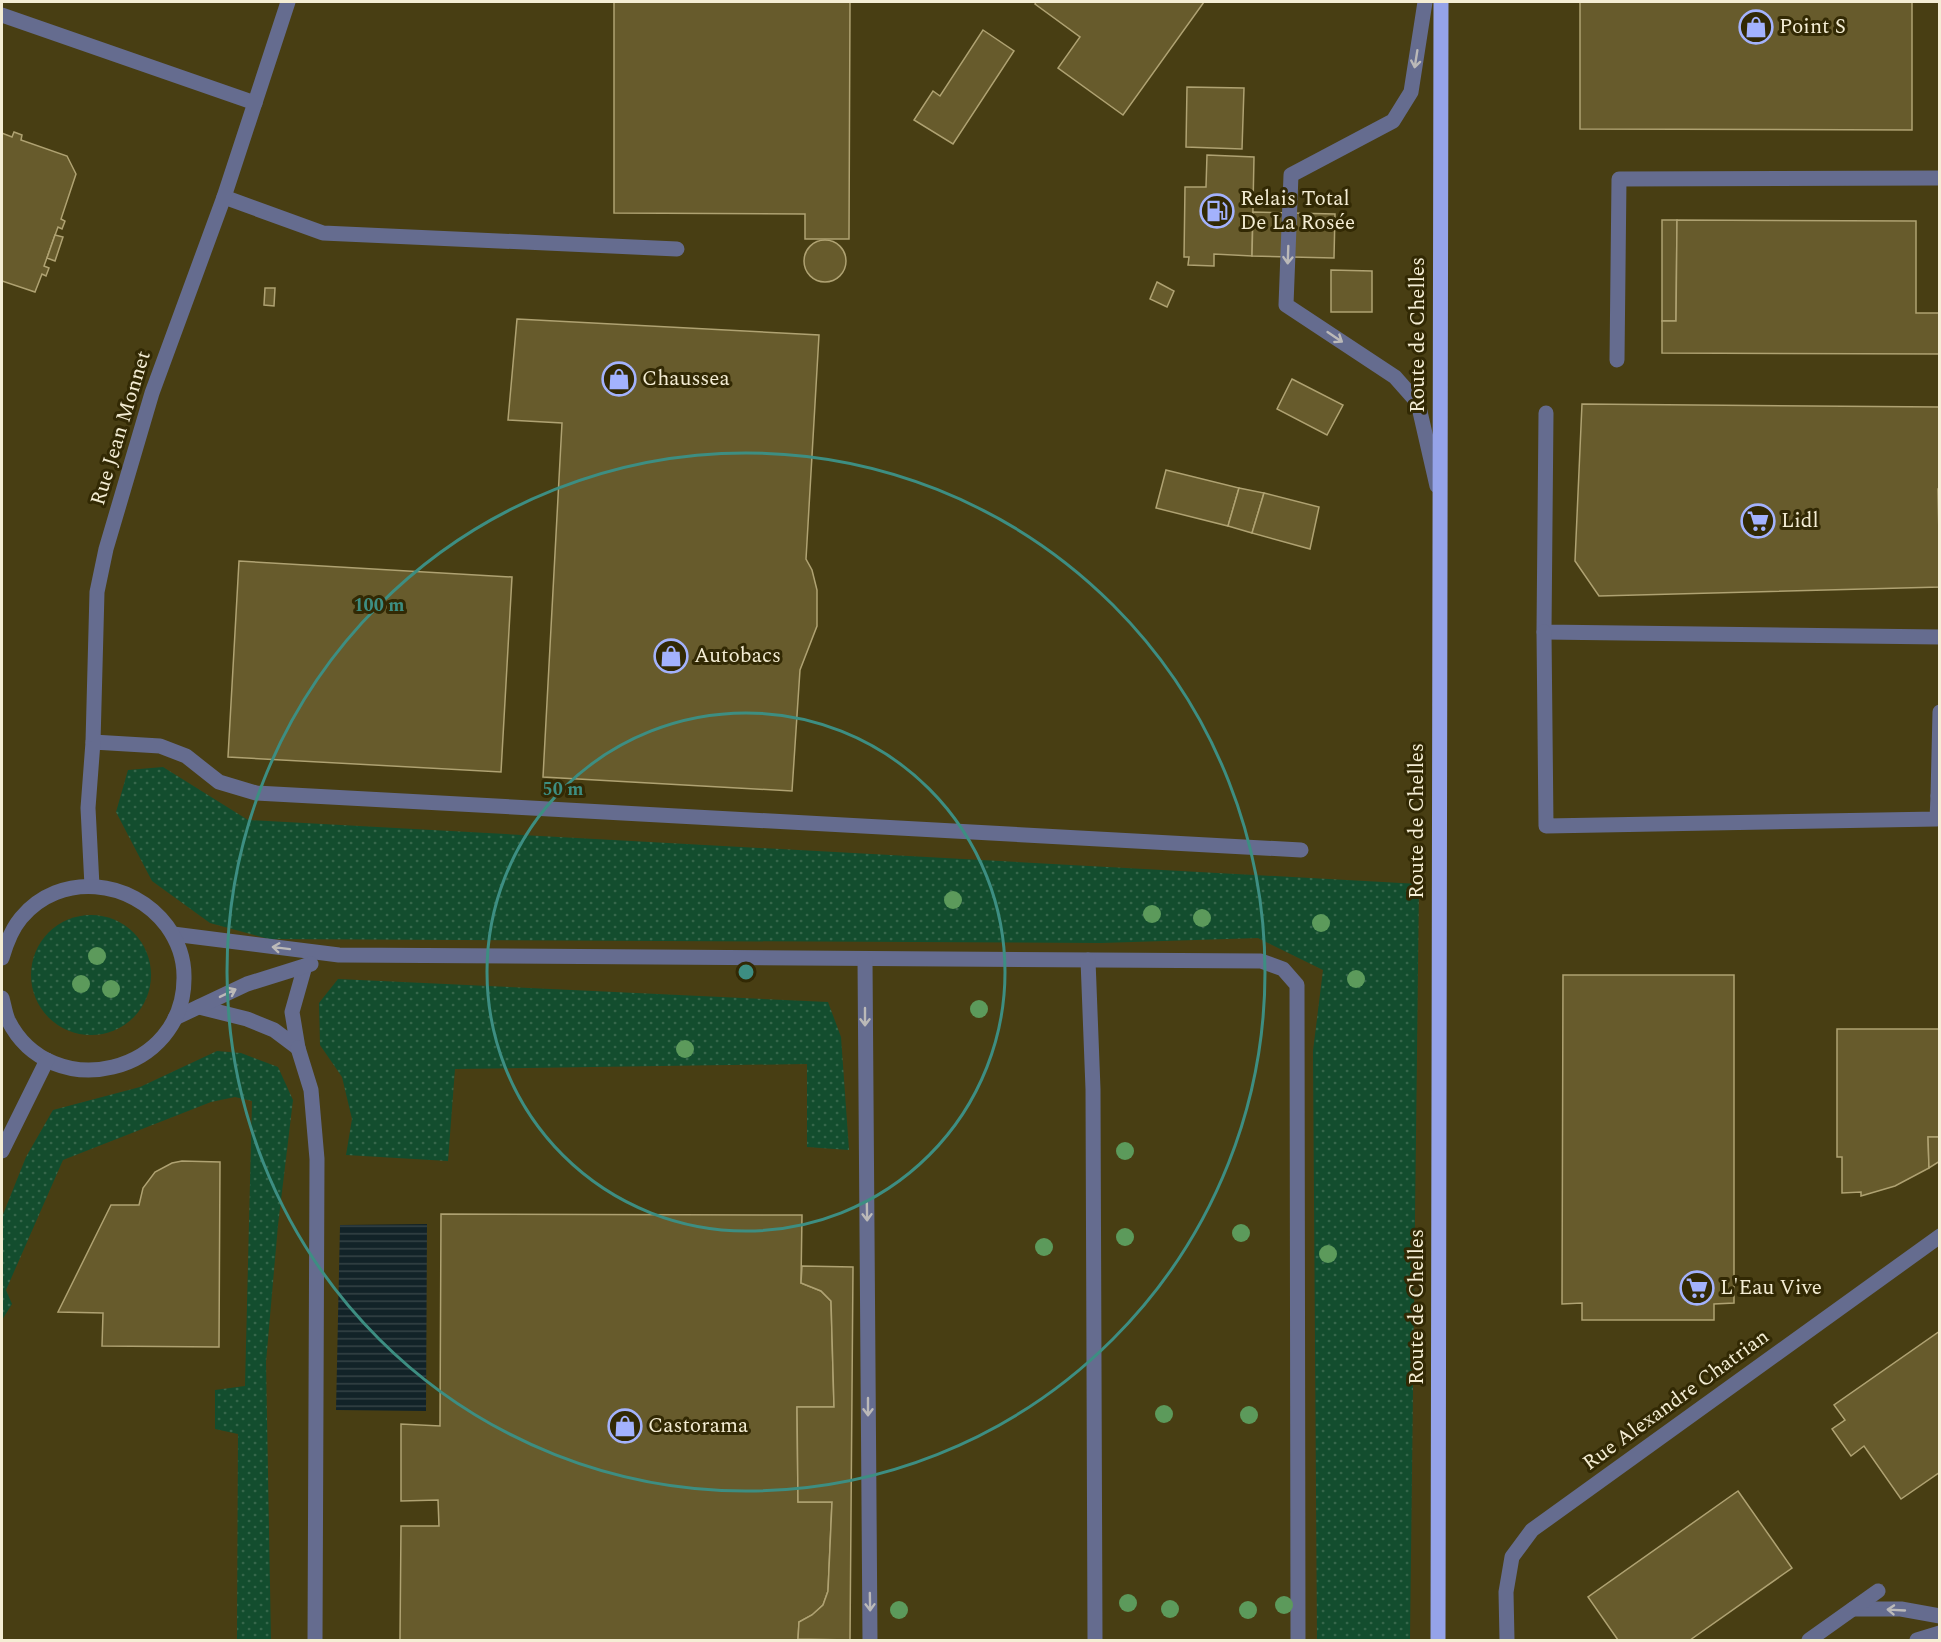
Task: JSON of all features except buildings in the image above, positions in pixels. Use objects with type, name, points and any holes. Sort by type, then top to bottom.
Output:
[{"type":"main road","name":"Route de Chelles","points":[[1438,1641],[1441,2]]},
{"type":"street","name":"Rue Jean Monnet","points":[[92,886],[88,808],[93,741],[97,592],[106,549],[152,393],[224,197],[288,2]]},
{"type":"street","points":[[1425,2],[1411,92],[1392,121],[1291,175],[1287,305],[1395,377],[1418,403],[1439,495]]},
{"type":"street","points":[[2,15],[255,103]]},
{"type":"street","points":[[1617,360],[1619,179],[1940,178]]},
{"type":"street","points":[[224,197],[323,233],[677,249]]},
{"type":"street","points":[[1546,412],[1544,632],[1546,825],[1937,819],[1940,712]]},
{"type":"street","points":[[1544,632],[1940,637]]},
{"type":"street","points":[[93,741],[160,746],[186,756],[219,782],[256,793],[1301,850]]},
{"type":"street","points":[[2,958],[8,939],[22,917],[42,900],[66,890],[92,886],[116,889],[139,899],[158,914],[173,934],[181,954],[184,976],[183,998],[176,1018],[158,1043],[134,1060],[106,1070],[76,1069],[47,1060],[25,1042],[8,1020],[2,998]]},
{"type":"street","points":[[173,934],[339,955],[1261,961],[1283,969],[1297,985],[1298,1641]]},
{"type":"street","points":[[176,1018],[247,984],[339,955]]},
{"type":"street","points":[[865,959],[870,1641]]},
{"type":"street","points":[[1088,960],[1093,1089],[1095,1641]]},
{"type":"street","points":[[305,966],[292,1012],[298,1048],[311,1090],[317,1159],[315,1641]]},
{"type":"street","points":[[199,1007],[274,1030],[298,1048]]},
{"type":"street","points":[[2,1151],[47,1060]]},
{"type":"street","name":"Rue Alexandre Chatrian","points":[[1507,1641],[1506,1592],[1512,1557],[1532,1530],[1940,1236]]},
{"type":"street","points":[[1809,1641],[1878,1592]]},
{"type":"street","points":[[1853,1609],[1901,1609],[1940,1616]]},
{"type":"street","points":[[1917,1641],[1940,1633]]},
{"type":"shaded area","points":[[2,2],[1939,2],[1939,1640],[2,1640]]},
{"type":"shaded area","points":[[427,1224],[426,1411],[336,1410],[340,1225]]},
{"type":"green space","points":[[163,767],[248,820],[1419,884],[1410,1640],[1317,1640],[1313,1051],[1323,970],[1258,938],[1101,943],[269,939],[210,923],[152,881],[116,812],[128,770]]},
{"type":"green space","points":[[91,915],[114,920],[133,933],[146,952],[151,975],[146,998],[133,1017],[114,1030],[91,1035],[68,1030],[49,1017],[36,998],[31,975],[36,952],[49,933],[68,920]]},
{"type":"green space","points":[[338,979],[828,1002],[841,1037],[849,1150],[807,1147],[807,1064],[455,1069],[448,1161],[346,1155],[352,1119],[342,1077],[320,1045],[319,1003]]},
{"type":"green space","points":[[217,1051],[241,1053],[278,1067],[293,1100],[278,1225],[266,1362],[271,1640],[237,1640],[238,1434],[215,1429],[215,1390],[245,1386],[252,1101],[235,1097],[211,1102],[63,1160],[6,1290],[12,1304],[2,1320],[2,1217],[26,1157],[53,1110],[140,1087]]},
{"type":"place","name":"Point S","points":[[1756,27]]},
{"type":"place","name":"Relais Total De La Rosée","points":[[1217,211]]},
{"type":"place","name":"Chaussea","points":[[619,379]]},
{"type":"place","name":"Lidl","points":[[1758,521]]},
{"type":"place","name":"Autobacs","points":[[671,656]]},
{"type":"place","name":"L'Eau Vive","points":[[1697,1288]]},
{"type":"place","name":"Castorama","points":[[625,1426]]}]
